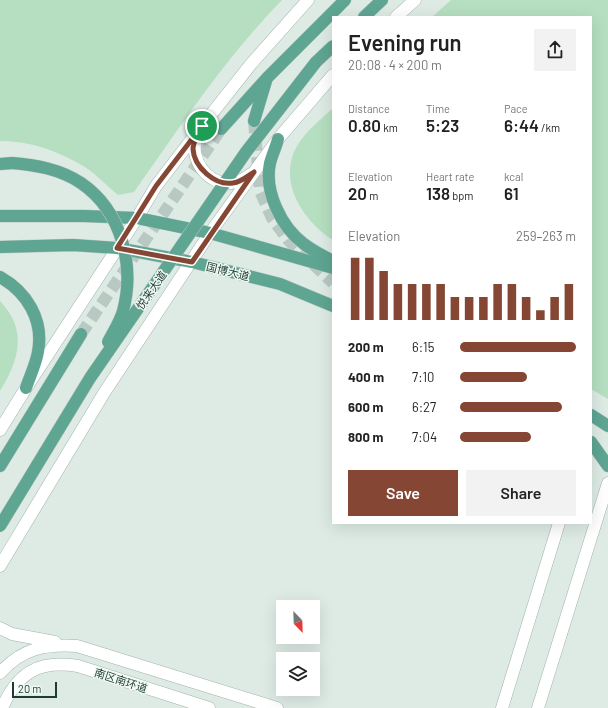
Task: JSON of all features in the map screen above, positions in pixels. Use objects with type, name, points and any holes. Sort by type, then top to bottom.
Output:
[{"type":"main road","points":[[221,129],[267,78],[345,0]]},
{"type":"main road","points":[[365,16],[382,0]]},
{"type":"main road","name":"悦来大道","points":[[0,526],[90,378],[246,152],[316,62],[332,47]]},
{"type":"main road","points":[[254,121],[267,78]]},
{"type":"main road","points":[[278,139],[270,164],[269,176],[270,189],[279,214],[287,227],[303,244],[332,260]]},
{"type":"main road","points":[[6,164],[33,164],[49,168],[81,183],[104,206],[121,235],[126,256],[127,274],[126,294],[122,313],[90,378]]},
{"type":"main road","points":[[0,216],[84,216],[137,218],[210,233],[332,268]]},
{"type":"main road","name":"国博大道","points":[[0,247],[73,245],[117,248],[192,262],[280,284],[332,306]]},
{"type":"main road","points":[[0,276],[22,293],[35,314],[39,327],[38,354],[26,388]]},
{"type":"main road","points":[[0,466],[81,334]]},
{"type":"main road","points":[[592,418],[608,426]]},
{"type":"main road","points":[[592,444],[608,468]]},
{"type":"main road","points":[[592,459],[608,468]]},
{"type":"street","points":[[0,430],[137,218],[156,186],[202,126],[279,32],[308,0]]},
{"type":"street","points":[[397,16],[415,0]]},
{"type":"street","points":[[0,566],[104,393],[210,233],[278,139],[332,76]]},
{"type":"street","points":[[202,126],[193,149],[199,165],[206,173],[222,183],[232,184],[241,181],[254,172]]},
{"type":"street","points":[[538,708],[608,483]]},
{"type":"street","points":[[502,708],[559,524]]},
{"type":"street","points":[[0,628],[19,636],[77,646],[277,708]]},
{"type":"street","points":[[0,673],[10,663],[21,656],[43,646],[77,646]]},
{"type":"street","name":"南区南环道","points":[[2,708],[14,685],[32,670],[54,664],[78,666],[209,708]]},
{"type":"green space","points":[[0,0],[282,0],[261,22],[223,69],[186,118],[134,192],[118,195],[85,167],[65,156],[33,145],[11,141],[0,141]]},
{"type":"green space","points":[[451,0],[608,0],[608,399],[592,390],[592,16],[433,16]]},
{"type":"green space","points":[[332,109],[332,239],[322,232],[303,211],[296,199],[292,186],[290,173],[292,159],[297,146],[314,126]]},
{"type":"green space","points":[[0,301],[9,312],[14,323],[18,345],[12,368],[0,391]]},
{"type":"tunnel","points":[[254,121],[260,191],[272,218],[288,240],[332,282]]},
{"type":"tunnel","points":[[81,334],[221,129]]},
{"type":"route","points":[[202,126],[193,149],[199,165],[206,173],[213,179],[222,183],[232,184],[241,181],[254,172],[210,233],[192,262],[117,248],[156,186],[202,126]]}]
